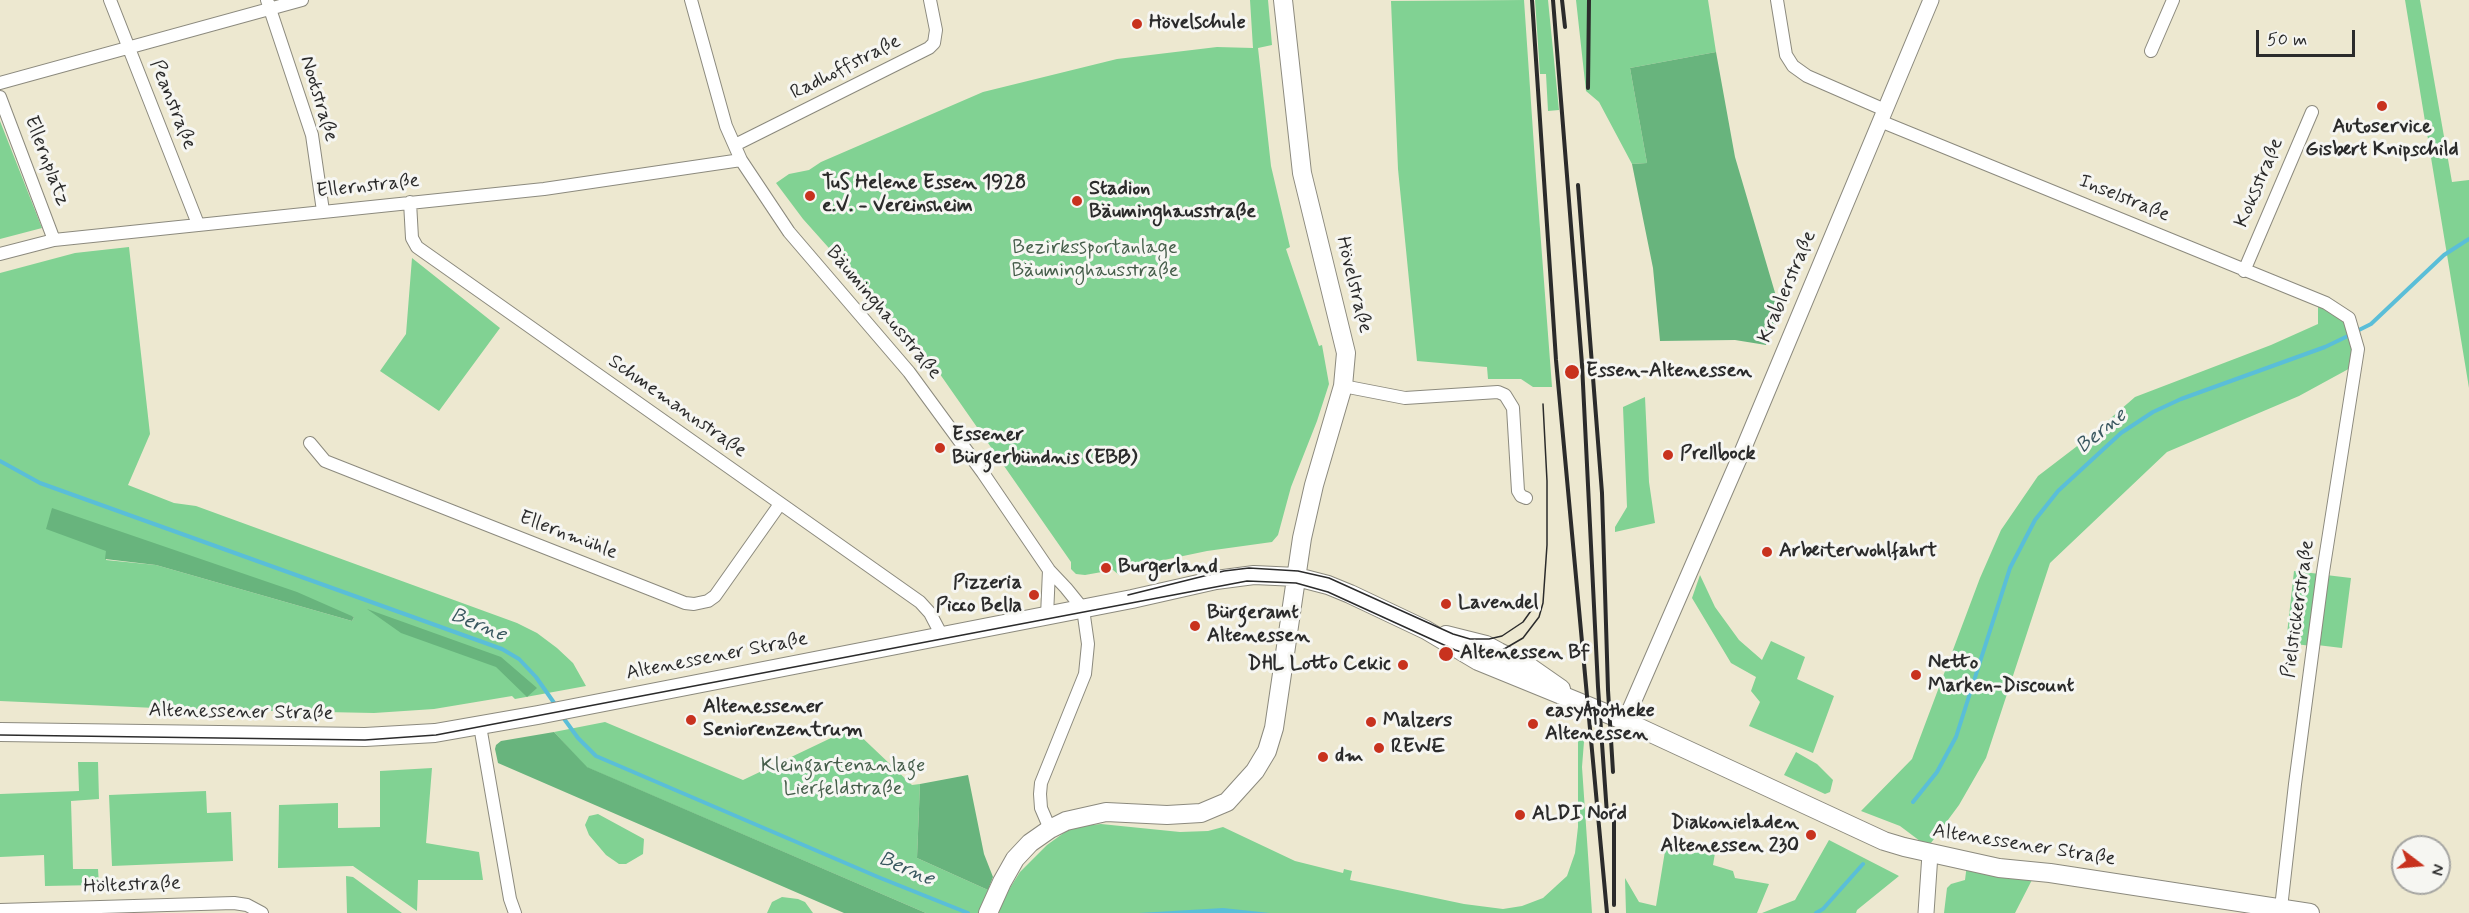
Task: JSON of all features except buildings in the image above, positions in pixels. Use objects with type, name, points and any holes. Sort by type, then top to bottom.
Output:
[{"type":"main road","name":"Hövelstraße","points":[[990,908],[1015,859],[1030,843],[1050,829],[1066,821],[1106,812],[1167,815],[1201,813],[1227,802],[1241,789],[1267,751],[1274,728],[1302,538],[1314,485],[1343,386],[1346,353],[1302,173],[1283,0]]},
{"type":"main road","name":"Altenessener Straße","points":[[0,732],[365,737],[435,733],[1083,609],[1236,576],[1260,574],[1297,577],[1328,585],[1426,630],[1478,661],[1624,721],[1884,841],[1930,854],[1999,868],[2310,913]]},
{"type":"street","name":"Peanstraße","points":[[110,0],[198,224]]},
{"type":"street","points":[[0,83],[128,48],[268,4],[302,0]]},
{"type":"street","name":"Bäuminghausstraße","points":[[691,0],[726,126],[741,160],[789,232],[905,366],[1049,570],[1083,609]]},
{"type":"street","name":"Radhoffstraße","points":[[735,145],[929,48],[934,44],[936,30],[930,0]]},
{"type":"street","name":"Inselstraße","points":[[1777,0],[1786,55],[1793,66],[1807,76],[1882,116],[2244,271],[2326,303],[2349,318]]},
{"type":"street","name":"Krablerstraße","points":[[1624,721],[1742,452],[1931,0]]},
{"type":"street","points":[[2151,51],[2173,0]]},
{"type":"street","name":"Nootstraße","points":[[268,4],[312,135],[323,211]]},
{"type":"street","name":"Ellernplatz","points":[[0,97],[54,240]]},
{"type":"street","name":"Koksstraße","points":[[2244,271],[2312,112]]},
{"type":"street","name":"Ellernstraße","points":[[0,254],[54,240],[544,189],[741,160]]},
{"type":"street","name":"Schmemannstraße","points":[[410,202],[412,238],[417,247],[920,602],[930,613],[942,636]]},
{"type":"street","name":"Pielstickerstraße","points":[[2281,908],[2323,572],[2358,349],[2349,318]]},
{"type":"street","points":[[1343,386],[1405,398],[1498,392],[1505,395],[1513,408],[1518,491],[1526,498]]},
{"type":"street","name":"Ellernmühle","points":[[310,443],[325,461],[685,603],[708,601],[715,596],[780,504]]},
{"type":"street","points":[[1047,616],[1049,570]]},
{"type":"street","points":[[1050,829],[1041,808],[1041,783],[1085,674],[1088,644],[1083,609]]},
{"type":"street","points":[[480,726],[510,899],[515,913]]},
{"type":"street","points":[[1926,913],[1930,854]]},
{"type":"street","name":"Höltestraße","points":[[0,910],[234,903],[247,905],[262,913]]},
{"type":"green space","name":"Bezirkssportanlage Bäuminghausstraße","points":[[1250,0],[1268,0],[1272,45],[1258,48],[1271,166],[1290,247],[1286,249],[1319,346],[1322,345],[1329,384],[1291,487],[1278,535],[1272,542],[1207,551],[1164,560],[1119,575],[1113,570],[1085,575],[1076,574],[1071,569],[1071,562],[935,367],[803,219],[776,183],[789,174],[809,170],[821,162],[983,92],[1117,59],[1217,47],[1253,48]]},
{"type":"green space","points":[[1524,0],[1552,387],[1533,387],[1521,379],[1488,379],[1487,367],[1417,361],[1398,169],[1391,1]]},
{"type":"green space","points":[[1535,0],[1548,0],[1559,110],[1548,111],[1546,74],[1540,74]]},
{"type":"green space","points":[[1576,0],[1708,0],[1716,52],[1630,68],[1647,163],[1632,164],[1599,102],[1586,91]]},
{"type":"green space","points":[[2405,0],[2420,0],[2452,182],[2469,180],[2469,388]]},
{"type":"green space","points":[[1716,52],[1735,157],[1781,313],[1766,345],[1735,340],[1660,341],[1653,268],[1632,164],[1647,163],[1630,68]]},
{"type":"green space","points":[[0,121],[42,228],[0,239]]},
{"type":"green space","points":[[129,247],[150,434],[128,485],[174,503],[196,506],[517,623],[537,633],[557,648],[573,663],[586,686],[515,699],[512,696],[434,709],[374,713],[178,709],[0,701],[0,273],[75,253]],"holes":[[[106,551],[354,617],[352,621],[156,565],[106,560]]]},
{"type":"green space","points":[[412,258],[500,328],[439,411],[380,371],[406,334]]},
{"type":"green space","points":[[2318,302],[2347,319],[2357,343],[2351,353],[2354,366],[2299,396],[2167,452],[2050,563],[1986,758],[1959,805],[1928,847],[1900,826],[1861,811],[1912,759],[1980,578],[2001,530],[2038,476],[2089,437],[2135,397],[2271,345],[2318,324]]},
{"type":"green space","points":[[1645,397],[1649,482],[1655,523],[1615,532],[1615,527],[1627,507],[1623,407]]},
{"type":"green space","points":[[52,508],[297,592],[354,617],[352,621],[156,565],[105,559],[106,551],[46,529]]},
{"type":"green space","points":[[2294,571],[2320,574],[2312,646],[2286,643]]},
{"type":"green space","points":[[1700,575],[1715,607],[1739,640],[1762,660],[1771,641],[1805,657],[1797,679],[1834,696],[1813,753],[1749,726],[1760,702],[1751,691],[1756,677],[1731,663],[1692,598]]},
{"type":"green space","points":[[2326,575],[2351,578],[2342,648],[2317,645]]},
{"type":"green space","points":[[367,609],[501,657],[537,688],[527,697],[496,667],[401,633]]},
{"type":"green space","name":"Kleingartenanlage Lierfeldstraße","points":[[605,722],[743,780],[852,728],[912,785],[920,784],[917,858],[988,890],[979,913],[926,913],[586,767],[554,732]]},
{"type":"green space","points":[[1585,729],[1582,767],[1592,913],[998,913],[1003,899],[1020,872],[1047,845],[1072,827],[1101,824],[1180,832],[1208,831],[1223,827],[1295,861],[1343,873],[1344,869],[1352,871],[1350,880],[1464,904],[1503,909],[1522,906],[1543,898],[1567,876],[1575,853],[1578,827],[1578,742]]},
{"type":"green space","points":[[554,732],[587,767],[926,913],[844,913],[498,763],[495,749],[501,741]]},
{"type":"green space","points":[[1796,752],[1817,764],[1833,780],[1830,792],[1825,794],[1784,775]]},
{"type":"green space","points":[[78,762],[98,762],[99,799],[71,801],[73,869],[98,869],[99,885],[45,886],[44,855],[0,857],[0,794],[79,791]]},
{"type":"green space","points":[[432,768],[426,843],[479,852],[483,880],[418,880],[417,911],[353,866],[278,868],[279,805],[338,803],[338,828],[380,827],[380,771]]},
{"type":"green space","points":[[968,775],[984,854],[993,877],[988,890],[917,858],[920,784]]},
{"type":"green space","points":[[206,791],[207,813],[231,812],[233,861],[112,866],[109,795]]},
{"type":"green space","points":[[598,814],[644,839],[643,854],[626,864],[619,864],[606,855],[589,835],[585,825],[589,816]]},
{"type":"green space","points":[[1829,840],[1899,876],[1856,913],[1762,913],[1795,900]]},
{"type":"green space","points":[[1666,845],[1715,853],[1713,865],[1733,871],[1735,878],[1769,884],[1757,913],[1626,913],[1625,878],[1639,902],[1656,906]]},
{"type":"green space","points":[[1967,864],[2035,874],[2015,913],[1944,913],[1947,888],[1951,884],[1965,880]]},
{"type":"green space","points":[[346,876],[353,877],[402,913],[347,913]]},
{"type":"green space","points":[[782,897],[805,902],[813,913],[767,913],[772,902]]},
{"type":"water","points":[[1223,908],[1270,913],[1139,913]]},
{"type":"waterway","name":"Berne","points":[[2357,331],[2371,324],[2444,255],[2469,239]]},
{"type":"waterway","name":"Berne","points":[[1913,802],[1937,772],[1956,737],[2010,568],[2035,520],[2058,491],[2121,433],[2153,412],[2181,399],[2325,347],[2350,335]]},
{"type":"waterway","name":"Berne","points":[[0,461],[40,483],[502,649],[519,659],[536,677],[557,707]]},
{"type":"waterway","name":"Berne","points":[[562,716],[578,738],[596,756],[878,877],[968,913]]},
{"type":"waterway","name":"Berne","points":[[1816,913],[1823,909],[1863,864]]},
{"type":"tram line","points":[[0,735],[365,740],[436,735],[1247,581],[1296,583],[1328,592],[1455,650],[1467,654],[1499,652],[1523,638],[1539,617],[1543,603],[1547,545],[1547,481],[1543,404]]},
{"type":"tram line","points":[[1128,595],[1224,571],[1249,568],[1298,571],[1329,578],[1453,634],[1470,639],[1502,636],[1523,622],[1538,596]]},
{"type":"railway","points":[[1532,0],[1556,360],[1607,913]]},
{"type":"railway","points":[[1553,0],[1582,364],[1598,687],[1607,814]]},
{"type":"railway","points":[[1562,0],[1565,27]]},
{"type":"railway","points":[[1588,88],[1589,0]]},
{"type":"railway","points":[[1578,185],[1602,493],[1613,772]]},
{"type":"railway","points":[[1614,805],[1614,905]]},
{"type":"place","name":"Hövelschule","points":[[1137,24]]},
{"type":"place","name":"Autoservice Gisbert Knipschild","points":[[2382,106]]},
{"type":"place","name":"TuS Helene Essen 1928 e.V. - Vereinsheim","points":[[810,196]]},
{"type":"place","name":"Stadion Bäuminghausstraße","points":[[1077,201]]},
{"type":"place","name":"Essen-Altenessen","points":[[1572,372]]},
{"type":"place","name":"Essener Bürgerbündnis (EBB)","points":[[940,448]]},
{"type":"place","name":"Prellbock","points":[[1668,455]]},
{"type":"place","name":"Arbeiterwohlfahrt","points":[[1767,552]]},
{"type":"place","name":"Burgerland","points":[[1106,568]]},
{"type":"place","name":"Pizzeria Picco Bella","points":[[1034,595]]},
{"type":"place","name":"Lavendel","points":[[1446,604]]},
{"type":"place","name":"Bürgeramt Altenessen","points":[[1195,626]]},
{"type":"place","name":"Altenessen Bf","points":[[1446,654]]},
{"type":"place","name":"DHL Lotto Cekic","points":[[1403,665]]},
{"type":"place","name":"Netto Marken-Discount","points":[[1916,675]]},
{"type":"place","name":"Altenessener Seniorenzentrum","points":[[691,720]]},
{"type":"place","name":"Malzers","points":[[1371,722]]},
{"type":"place","name":"easyApotheke Altenessen","points":[[1533,724]]},
{"type":"place","name":"REWE","points":[[1379,748]]},
{"type":"place","name":"dm","points":[[1323,757]]},
{"type":"place","name":"ALDI Nord","points":[[1520,815]]},
{"type":"place","name":"Diakonieladen Altenessen 230","points":[[1811,835]]}]
